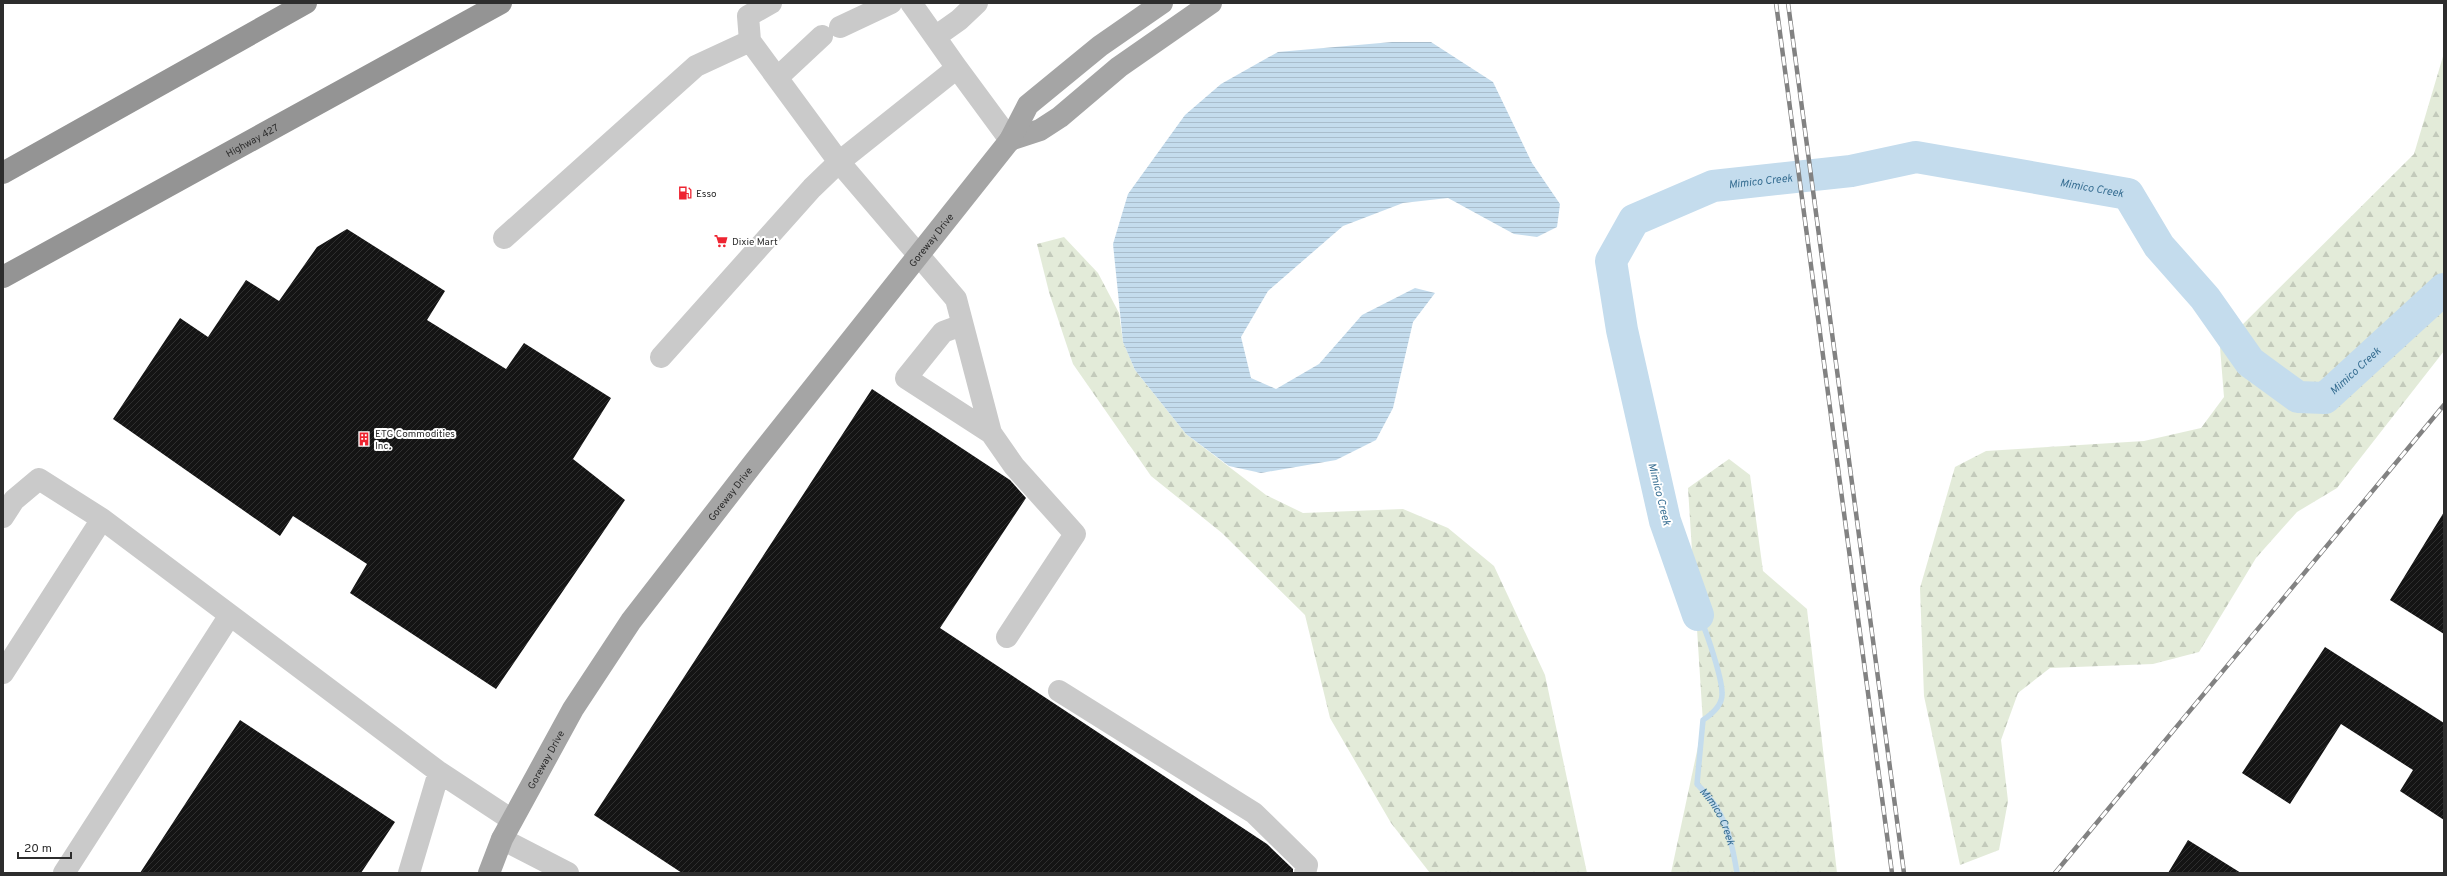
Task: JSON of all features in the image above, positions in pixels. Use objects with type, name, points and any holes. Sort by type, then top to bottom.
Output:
[{"type":"highway","points":[[3,174],[306,3]]},
{"type":"highway","name":"Highway 427","points":[[3,277],[501,3]]},
{"type":"main road","name":"Goreway Drive","points":[[489,873],[502,839],[573,709],[631,621],[755,461],[1010,140],[1028,105],[1100,46],[1162,3]]},
{"type":"main road","points":[[1010,140],[1040,130],[1060,118],[1118,67],[1211,3]]},
{"type":"lane","points":[[771,3],[748,16],[750,41],[839,162],[918,257],[956,299],[991,433],[1014,466],[1075,534],[1007,637]]},
{"type":"lane","points":[[777,78],[831,32],[891,3]]},
{"type":"lane","points":[[911,3],[1010,140]]},
{"type":"lane","points":[[935,37],[959,20],[977,3]]},
{"type":"lane","points":[[504,238],[696,66],[750,41]]},
{"type":"lane","points":[[661,357],[812,188],[839,162],[958,68]]},
{"type":"lane","points":[[962,325],[943,332],[906,378],[991,433]]},
{"type":"lane","points":[[3,517],[14,500],[39,480],[102,519],[439,772],[512,820]]},
{"type":"lane","points":[[3,673],[102,519]]},
{"type":"lane","points":[[64,873],[230,615]]},
{"type":"lane","points":[[1059,691],[1254,813],[1307,865],[1306,873]]},
{"type":"lane","points":[[408,873],[439,772]]},
{"type":"lane","points":[[502,839],[568,873]]},
{"type":"green space","points":[[2444,53],[2444,351],[2337,488],[2297,512],[2256,558],[2199,652],[2153,664],[2050,668],[2018,693],[2001,740],[2008,801],[1999,850],[1960,865],[1924,696],[1920,588],[1955,467],[1986,451],[2144,441],[2201,428],[2224,397],[2220,347],[2414,154]]},
{"type":"green space","points":[[1064,237],[1098,273],[1119,313],[1123,342],[1135,370],[1186,434],[1266,495],[1303,513],[1403,509],[1448,528],[1494,566],[1545,675],[1587,873],[1430,873],[1391,823],[1330,718],[1305,615],[1222,533],[1151,476],[1073,364],[1049,292],[1037,244]]},
{"type":"green space","points":[[1729,459],[1750,475],[1763,571],[1807,609],[1837,873],[1671,873],[1703,723],[1688,488]]},
{"type":"water","points":[[1392,42],[1431,42],[1493,82],[1532,163],[1560,204],[1557,227],[1537,237],[1514,234],[1448,198],[1403,203],[1343,226],[1268,291],[1241,337],[1251,378],[1276,389],[1319,364],[1362,315],[1415,288],[1435,293],[1413,322],[1393,408],[1376,440],[1336,460],[1261,473],[1229,466],[1186,434],[1135,370],[1123,342],[1113,244],[1128,194],[1185,115],[1221,84],[1278,52]]},
{"type":"building","name":"ETG Commodities Inc.","points":[[347,229],[445,291],[427,320],[506,369],[524,343],[611,398],[573,459],[625,500],[496,689],[350,593],[367,564],[293,516],[280,536],[113,419],[180,318],[208,337],[246,280],[279,301],[317,247]]},
{"type":"building","points":[[872,389],[1010,480],[1026,498],[940,628],[1267,844],[1293,869],[1293,873],[682,873],[594,815]]},
{"type":"building","points":[[2444,512],[2444,634],[2390,600]]},
{"type":"building","points":[[2325,647],[2444,723],[2444,820],[2400,791],[2413,770],[2341,724],[2290,804],[2242,773]]},
{"type":"building","points":[[240,720],[395,822],[361,873],[140,873]]},
{"type":"building","points":[[2188,840],[2241,873],[2168,873]]},
{"type":"waterway","name":"Mimico Creek","points":[[1698,615],[1665,521],[1622,330],[1611,261],[1634,220],[1713,186],[1851,171],[1916,157],[2128,194],[2159,246],[2205,298],[2250,362],[2298,397],[2325,398],[2444,289]]},
{"type":"waterway","name":"Mimico Creek","points":[[1698,615],[1713,653],[1719,676],[1722,697],[1719,705],[1703,720],[1697,784],[1714,804],[1725,825],[1732,847],[1737,873]]},
{"type":"railway","points":[[1776,3],[1892,873]]},
{"type":"railway","points":[[1788,3],[1904,873]]},
{"type":"railway","points":[[2055,873],[2444,405]]},
{"type":"place","name":"Esso","points":[[685,193]]},
{"type":"place","name":"Dixie Mart","points":[[721,241]]},
{"type":"place","name":"ETG Commodities Inc.","points":[[364,439]]}]
